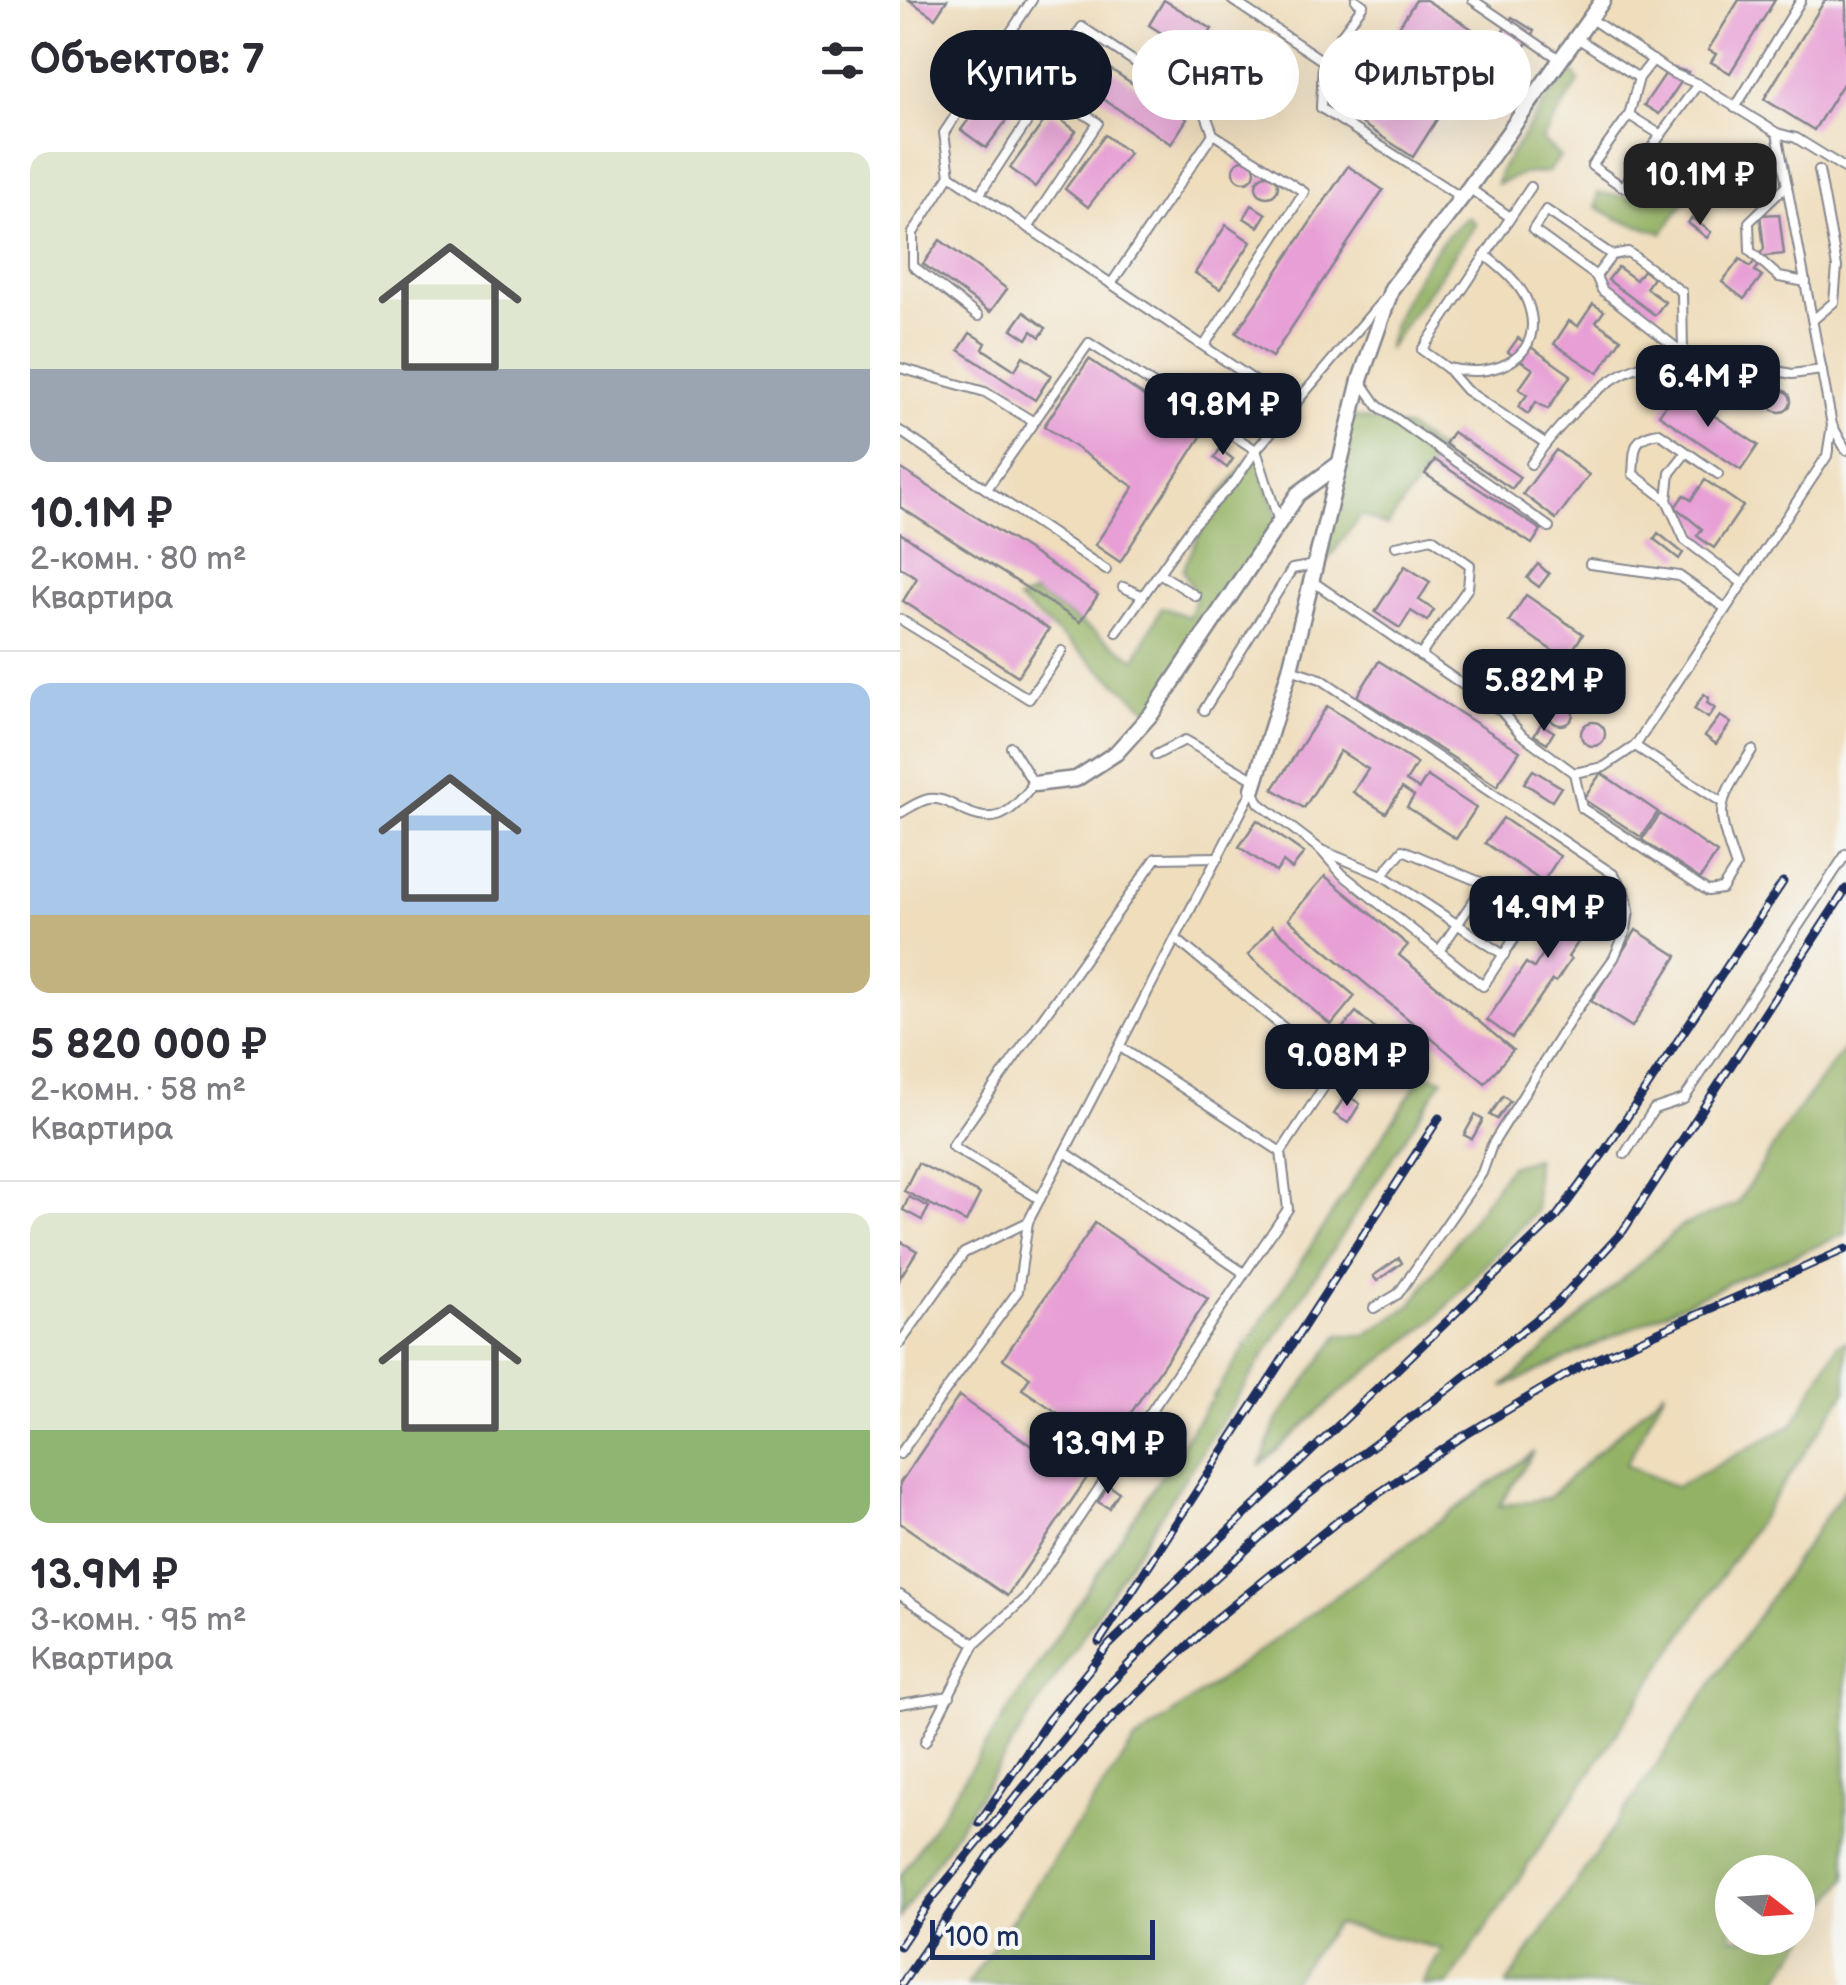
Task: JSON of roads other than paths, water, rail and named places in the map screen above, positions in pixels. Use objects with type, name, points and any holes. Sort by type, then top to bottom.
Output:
[{"type":"street","points":[[1254,785],[1290,669],[1360,380],[1392,288],[1603,0]]},
{"type":"street","points":[[1034,784],[1076,779],[1116,753],[1152,713],[1298,494],[1340,463]]},
{"type":"lane","points":[[978,316],[913,266],[912,233],[950,175],[944,133],[1032,0]]},
{"type":"lane","points":[[1232,0],[1319,58]]},
{"type":"lane","points":[[1345,30],[1362,5],[1356,0]]},
{"type":"lane","points":[[1474,0],[1561,60]]},
{"type":"lane","points":[[1736,108],[1801,0]]},
{"type":"lane","points":[[1591,19],[1777,133],[1796,138],[1846,169]]},
{"type":"lane","points":[[1577,38],[1640,78]]},
{"type":"lane","points":[[1112,47],[1203,106],[1213,134],[1304,192],[1204,346]]},
{"type":"lane","points":[[1653,60],[1640,78],[1629,114],[1592,166],[1623,187],[1698,84]]},
{"type":"lane","points":[[1629,114],[1661,135]]},
{"type":"lane","points":[[979,194],[1028,120]]},
{"type":"lane","points":[[1028,228],[1098,123],[1093,120]]},
{"type":"lane","points":[[1341,120],[1510,218]]},
{"type":"lane","points":[[1777,133],[1832,425],[1846,450]]},
{"type":"lane","points":[[1111,284],[1213,134]]},
{"type":"lane","points":[[1813,320],[1834,302],[1837,267],[1819,170]]},
{"type":"lane","points":[[950,175],[1279,397],[1296,404]]},
{"type":"lane","points":[[1787,185],[1748,222],[1750,251],[1780,277],[1806,282]]},
{"type":"lane","points":[[1531,187],[1422,350],[1447,368],[1466,390],[1545,443]]},
{"type":"lane","points":[[1612,255],[1546,210],[1533,230],[1596,276],[1602,290],[1683,352],[1792,374],[1822,370]]},
{"type":"lane","points":[[1596,276],[1612,255],[1628,252],[1682,292],[1683,352],[1692,380],[1716,396],[1738,363]]},
{"type":"lane","points":[[1447,368],[1468,373],[1490,372],[1508,364],[1522,352],[1528,340],[1527,302],[1516,284],[1485,255]]},
{"type":"lane","points":[[1118,632],[1194,524],[1235,481],[1256,450],[1392,288]]},
{"type":"lane","points":[[987,489],[1089,343],[1256,450],[1279,522]]},
{"type":"lane","points":[[1530,464],[1545,443],[1622,374],[1683,352]]},
{"type":"lane","points":[[900,368],[984,392],[1034,422]]},
{"type":"lane","points":[[1360,380],[1378,406],[1550,527]]},
{"type":"lane","points":[[1574,773],[1604,766],[1634,746],[1827,456],[1832,425]]},
{"type":"lane","points":[[900,431],[1106,570]]},
{"type":"lane","points":[[1668,500],[1633,474],[1635,445],[1644,435],[1659,433],[1718,474]]},
{"type":"lane","points":[[1685,454],[1670,473],[1668,500],[1685,540],[1742,583]]},
{"type":"lane","points":[[1396,546],[1432,538],[1470,566],[1468,588],[1420,656]]},
{"type":"lane","points":[[1590,564],[1679,576],[1726,608]]},
{"type":"lane","points":[[1204,710],[1292,569],[1315,565]]},
{"type":"lane","points":[[1159,573],[1196,596]]},
{"type":"lane","points":[[1312,581],[1501,711],[1520,734],[1574,773],[1582,808],[1708,891],[1722,889],[1736,867],[1724,832],[1720,801],[1752,750]]},
{"type":"lane","points":[[1122,587],[1143,596]]},
{"type":"lane","points":[[900,618],[1029,699],[1062,650]]},
{"type":"lane","points":[[1290,669],[1320,680],[1613,874],[1625,890],[1628,911],[1626,930],[1614,958],[1576,1010],[1492,1145],[1482,1172],[1398,1294],[1374,1308]]},
{"type":"lane","points":[[1156,755],[1185,740],[1254,785],[1259,803],[1322,850],[1342,874],[1482,986],[1530,916],[1485,884],[1404,850],[1382,875]]},
{"type":"lane","points":[[900,813],[928,798],[945,800],[978,819],[1000,817],[1034,784],[1011,746]]},
{"type":"lane","points":[[1634,746],[1720,801]]},
{"type":"lane","points":[[900,1454],[1018,1291],[1028,1222],[1254,785]]},
{"type":"lane","points":[[1322,850],[1382,875],[1504,954]]},
{"type":"lane","points":[[1625,1154],[1654,1109],[1684,1099],[1846,854]]},
{"type":"lane","points":[[1040,1199],[952,1146],[1156,858],[1220,857]]},
{"type":"lane","points":[[1439,951],[1485,884]]},
{"type":"lane","points":[[1176,940],[1335,1070],[1363,1074],[1390,1047],[1405,1050]]},
{"type":"lane","points":[[1120,1046],[1281,1152]]},
{"type":"lane","points":[[926,1742],[975,1644],[1025,1598],[1288,1209],[1281,1152],[1335,1070]]},
{"type":"lane","points":[[1064,1152],[1244,1273]]},
{"type":"lane","points":[[900,1343],[964,1253],[1028,1222]]},
{"type":"lane","points":[[900,1595],[975,1644]]},
{"type":"lane","points":[[900,1704],[950,1696]]},
{"type":"railway","points":[[979,1823],[1049,1719],[1109,1645],[1557,1216],[1604,1152],[1783,882]]},
{"type":"railway","points":[[900,1946],[930,1901],[1103,1691],[1190,1601],[1305,1496],[1556,1304],[1623,1231],[1846,889]]},
{"type":"railway","points":[[1099,1642],[1439,1118]]},
{"type":"railway","points":[[901,1985],[991,1853],[1115,1715],[1216,1619],[1338,1521],[1460,1438],[1581,1366],[1846,1249]]}]
